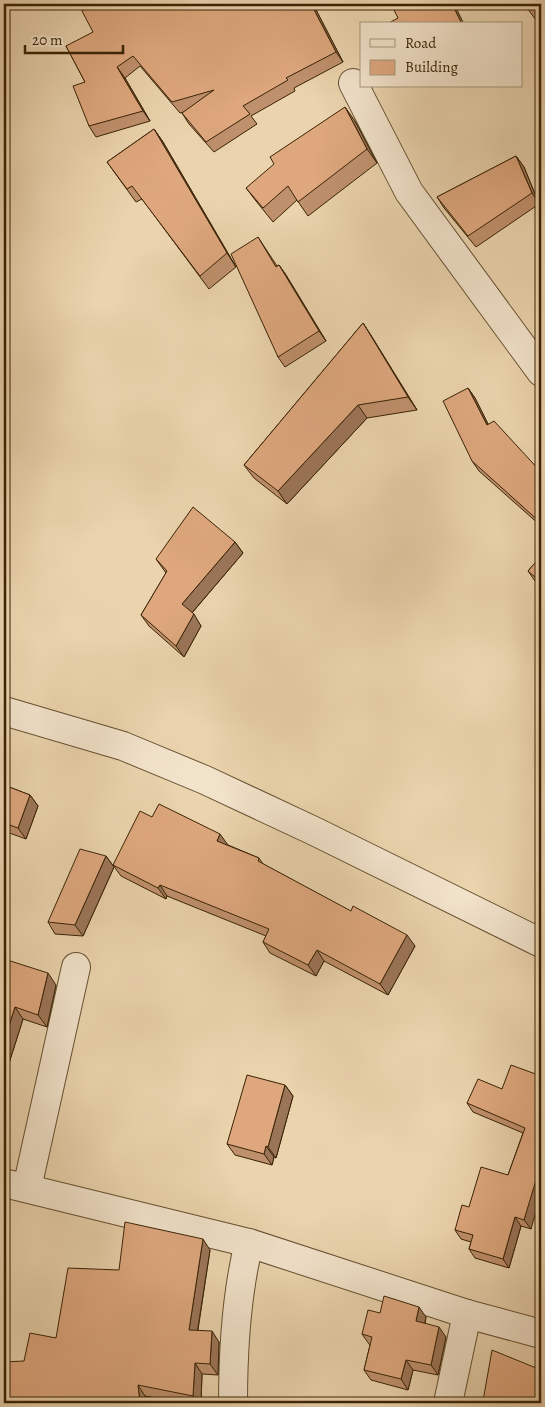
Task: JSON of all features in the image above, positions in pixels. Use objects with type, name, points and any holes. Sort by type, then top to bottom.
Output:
[{"type":"street","points":[[353,83],[410,192],[541,372]]},
{"type":"street","points":[[4,711],[123,746],[205,780],[314,831],[541,943]]},
{"type":"street","points":[[76,967],[15,1186],[249,1243],[467,1314],[541,1334]]},
{"type":"street","points":[[232,1403],[233,1344],[243,1269],[249,1243]]},
{"type":"street","points":[[448,1403],[467,1314]]},
{"type":"building","points":[[92,4],[311,4],[336,52],[286,78],[288,80],[243,106],[250,114],[206,142],[182,113],[214,90],[172,102],[133,56],[117,67],[143,111],[89,126],[73,86],[85,82],[66,46],[93,32],[82,11]]},
{"type":"building","points":[[391,4],[452,4],[461,22],[391,22],[398,18]]},
{"type":"building","points":[[345,107],[367,149],[298,202],[288,186],[263,208],[246,188],[274,164],[270,157]]},
{"type":"building","points":[[154,129],[227,253],[200,276],[132,186],[127,189],[107,162]]},
{"type":"building","points":[[516,156],[532,193],[468,236],[437,197]]},
{"type":"building","points":[[258,237],[276,267],[279,265],[319,331],[278,357],[231,254]]},
{"type":"building","points":[[363,323],[408,397],[358,405],[278,491],[244,465]]},
{"type":"building","points":[[468,388],[487,425],[494,421],[541,472],[541,523],[472,461],[443,401]]},
{"type":"building","points":[[193,507],[235,542],[182,604],[194,614],[176,646],[141,615],[167,571],[156,559]]},
{"type":"building","points":[[541,556],[541,582],[528,571]]},
{"type":"building","points":[[4,785],[30,795],[18,828],[4,823]]},
{"type":"building","points":[[159,804],[220,834],[217,841],[259,858],[258,861],[351,911],[353,906],[407,935],[380,984],[317,950],[308,965],[263,942],[269,929],[160,885],[158,888],[113,865],[140,811],[152,817]]},
{"type":"building","points":[[80,849],[106,856],[75,925],[48,922]]},
{"type":"building","points":[[4,959],[48,973],[38,1015],[15,1007],[4,1041]]},
{"type":"building","points":[[511,1065],[541,1076],[539,1089],[541,1090],[541,1159],[524,1220],[515,1217],[503,1259],[469,1249],[473,1235],[455,1230],[462,1205],[469,1207],[481,1167],[508,1175],[525,1128],[467,1103],[478,1079],[502,1089]]},
{"type":"building","points":[[247,1075],[285,1085],[268,1147],[266,1146],[264,1154],[227,1144]]},
{"type":"building","points":[[125,1222],[203,1239],[189,1330],[212,1331],[210,1364],[195,1363],[193,1396],[138,1385],[140,1403],[4,1403],[4,1362],[24,1361],[30,1333],[56,1338],[68,1268],[119,1270]]},
{"type":"building","points":[[384,1296],[419,1307],[416,1321],[439,1327],[431,1365],[406,1360],[401,1379],[364,1370],[372,1337],[362,1334],[368,1310],[380,1313]]},
{"type":"building","points":[[492,1350],[541,1370],[541,1403],[494,1403],[483,1401]]}]
